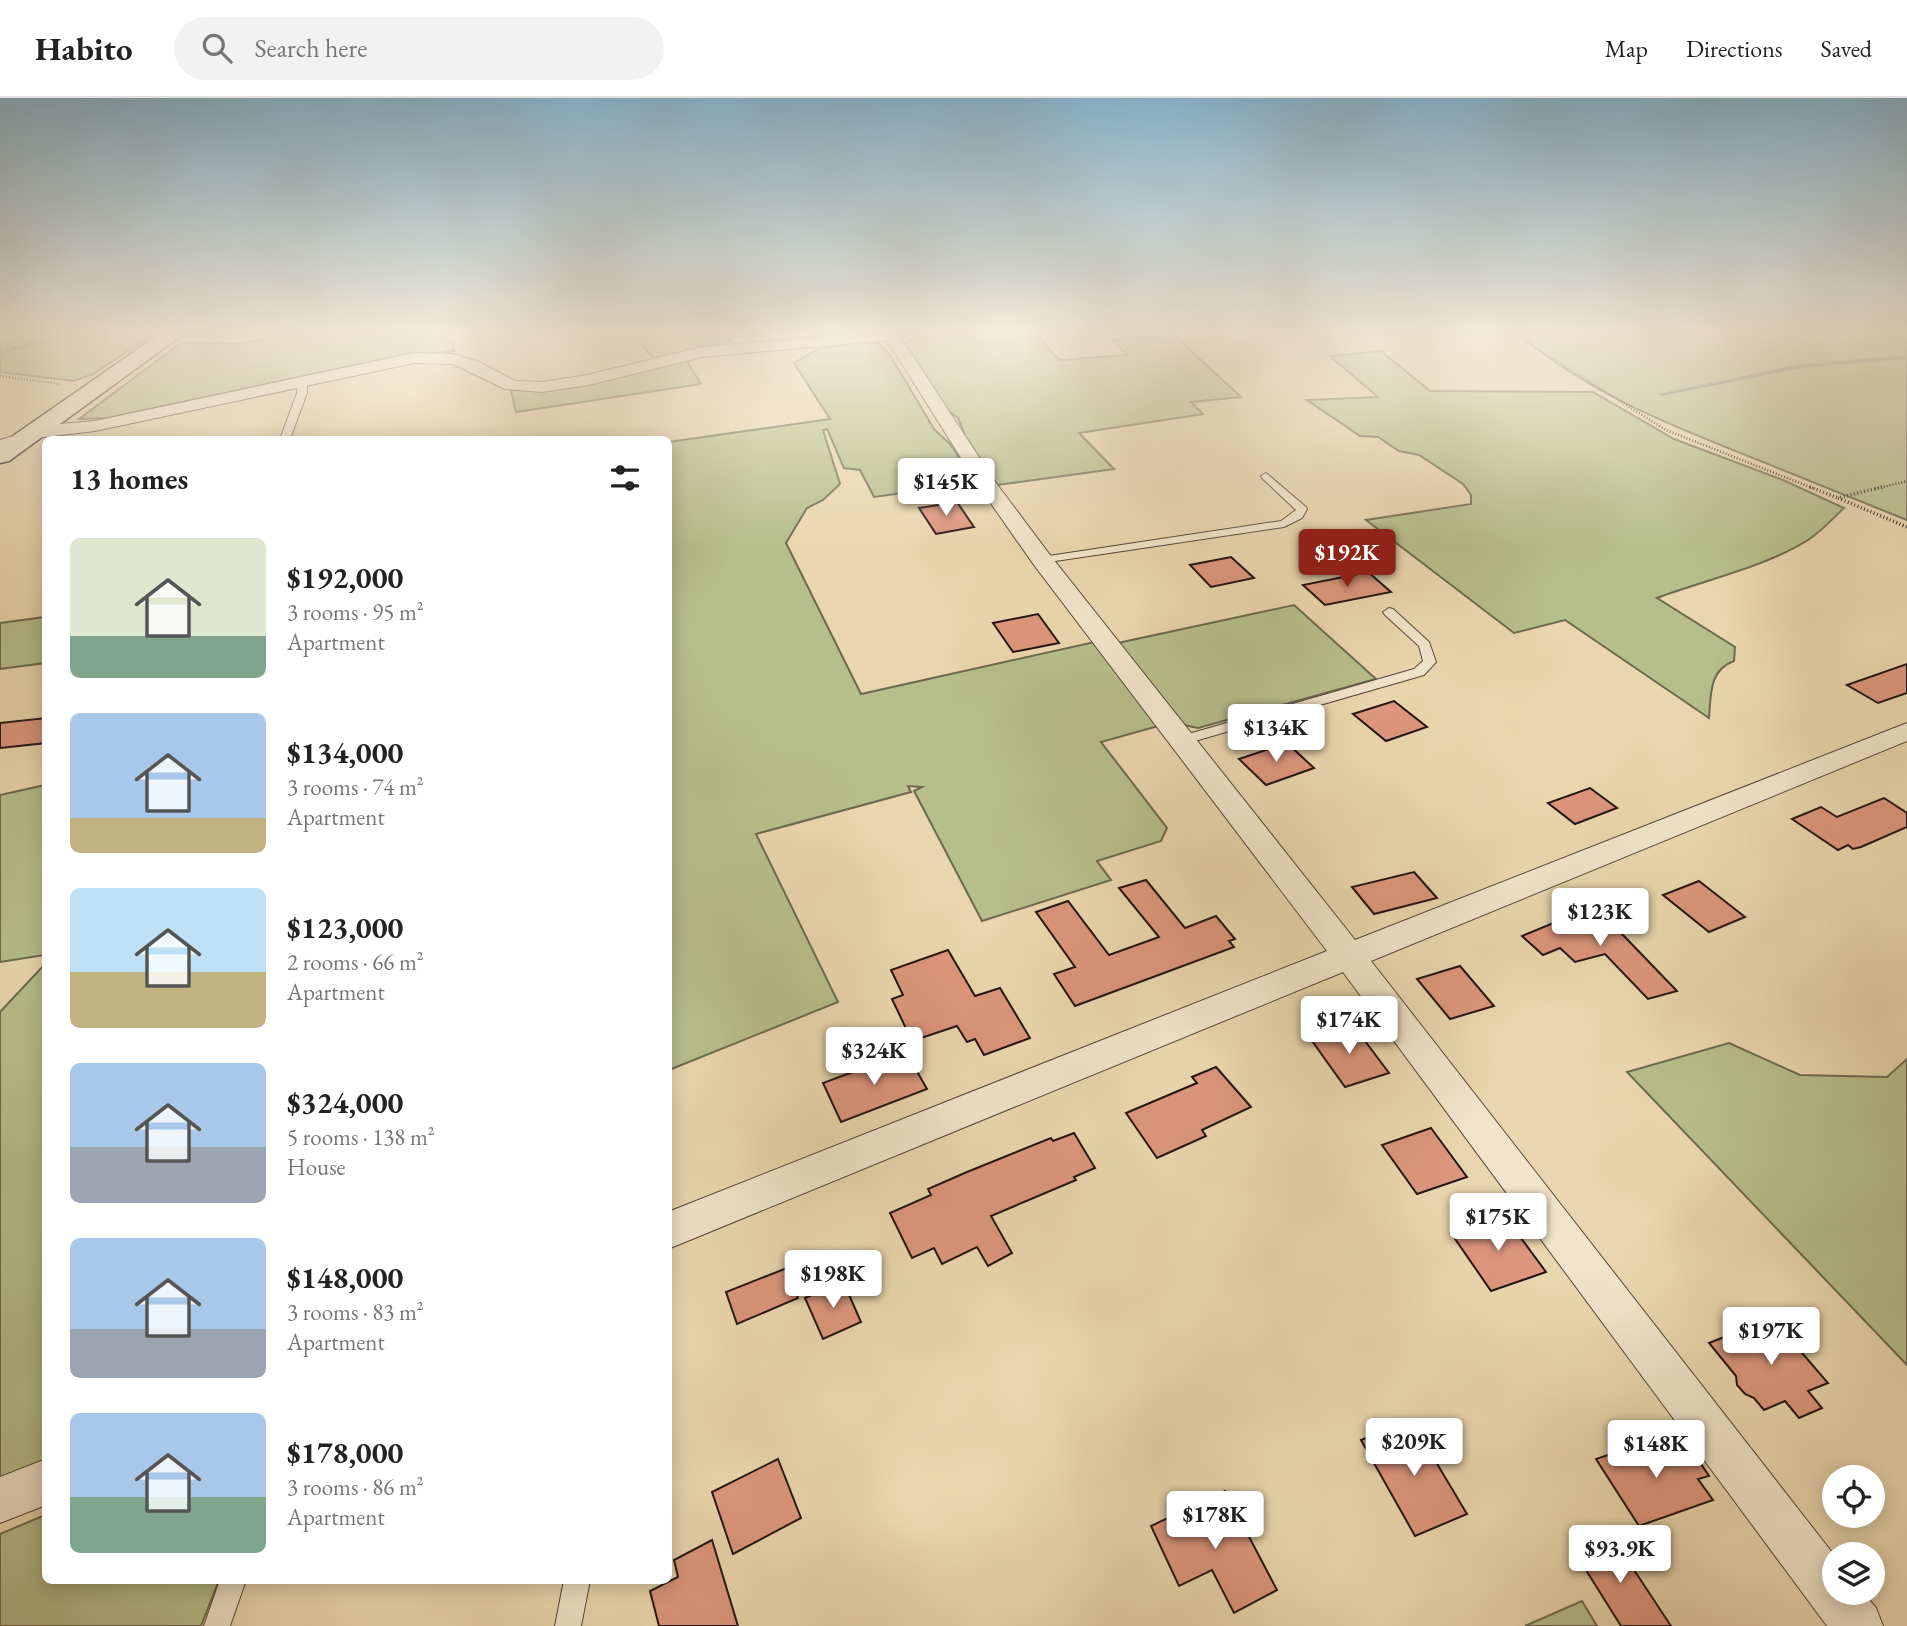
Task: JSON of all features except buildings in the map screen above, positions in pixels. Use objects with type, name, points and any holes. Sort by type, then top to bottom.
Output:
[{"type":"main road","points":[[0,456],[74,404]]},
{"type":"street","points":[[36,432],[95,426],[195,404]]},
{"type":"street","points":[[940,404],[988,485],[1042,560],[1184,740],[1858,1626]]},
{"type":"street","points":[[672,1229],[1907,731]]},
{"type":"street","points":[[0,1500],[42,1484]]},
{"type":"lane","points":[[286,436],[298,404]]},
{"type":"lane","points":[[0,443],[36,432]]},
{"type":"lane","points":[[1042,560],[1284,524],[1298,516],[1303,509],[1266,476]]},
{"type":"lane","points":[[1184,740],[1419,672],[1430,662],[1425,645],[1389,612]]},
{"type":"lane","points":[[217,1626],[232,1584]]},
{"type":"lane","points":[[568,1626],[576,1584]]},
{"type":"path","points":[[1625,404],[1666,430],[1907,527]]},
{"type":"path","points":[[1839,498],[1907,481]]},
{"type":"green space","points":[[99,404],[172,404],[108,418],[79,419]]},
{"type":"green space","points":[[514,404],[567,404],[516,412]]},
{"type":"green space","points":[[821,404],[919,404],[934,429],[950,444],[976,483],[874,497],[860,470],[844,468],[827,429],[823,430],[840,484],[823,500],[807,508],[786,543],[861,694],[1099,641],[1162,725],[1101,742],[1167,828],[1161,841],[1097,861],[1111,880],[982,921],[914,791],[922,787],[908,786],[911,792],[756,834],[838,1002],[672,1069],[672,441],[830,419]]},
{"type":"green space","points":[[943,404],[1193,404],[1203,414],[1079,433],[1114,469],[997,485],[966,438],[958,418]]},
{"type":"green space","points":[[1313,404],[1614,404],[1674,439],[1783,480],[1844,508],[1813,536],[1791,550],[1657,598],[1735,647],[1734,661],[1720,670],[1713,684],[1709,718],[1565,620],[1514,633],[1366,520],[1471,504],[1471,495],[1463,484],[1419,455],[1399,451],[1378,437],[1360,436]]},
{"type":"green space","points":[[1628,404],[1907,404],[1907,520],[1683,430]]},
{"type":"green space","points":[[1294,605],[1376,679],[1198,728],[1184,725],[1118,643]]},
{"type":"green space","points":[[42,617],[42,663],[0,669],[0,623]]},
{"type":"green space","points":[[42,786],[42,955],[0,962],[0,795]]},
{"type":"green space","points":[[42,967],[42,1467],[0,1485],[0,1012]]},
{"type":"green space","points":[[1729,1043],[1800,1075],[1887,1077],[1907,1059],[1907,1365],[1627,1072]]},
{"type":"green space","points":[[42,1516],[42,1584],[217,1584],[201,1626],[0,1626],[0,1534]]},
{"type":"green space","points":[[1582,1601],[1597,1626],[1525,1626]]}]
